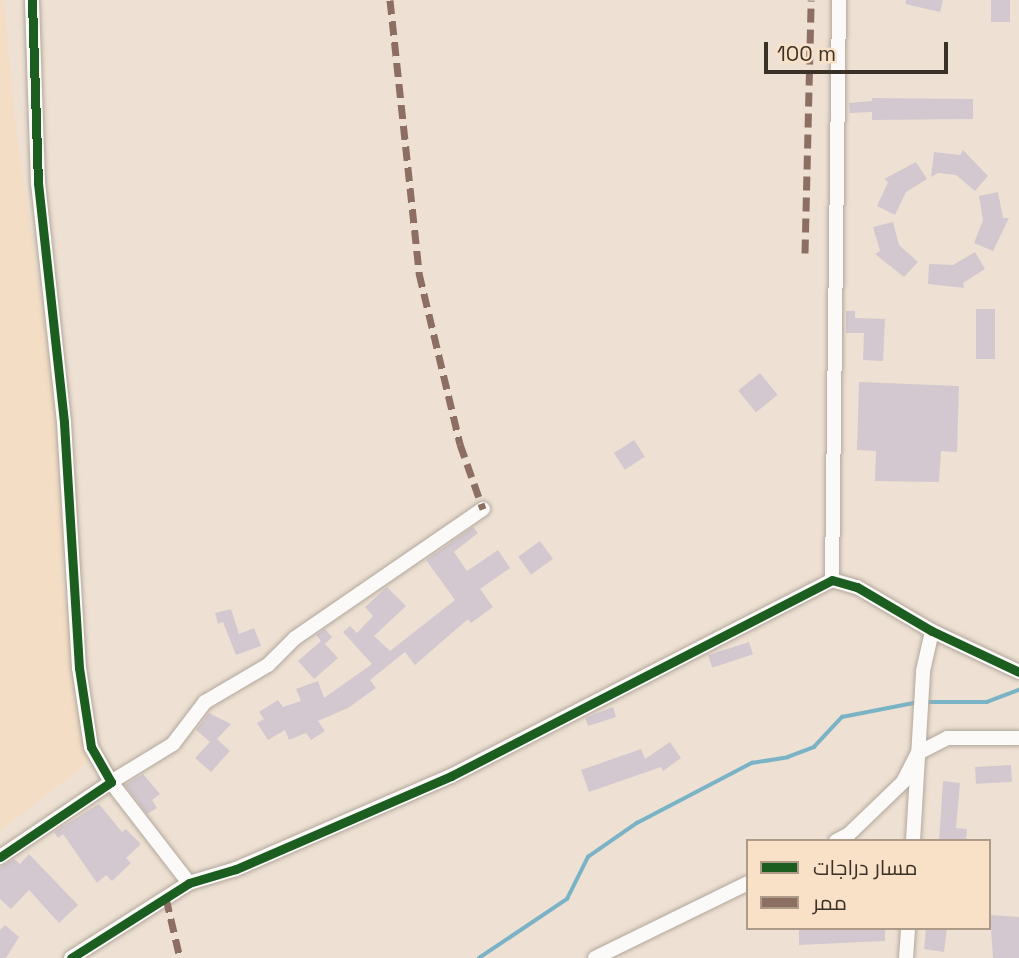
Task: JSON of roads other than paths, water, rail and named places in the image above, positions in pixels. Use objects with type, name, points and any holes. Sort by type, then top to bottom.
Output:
[{"type":"street","points":[[32,0],[38,183],[64,422],[79,668],[91,747],[111,782],[189,883]]},
{"type":"street","points":[[832,580],[839,0]]},
{"type":"street","points":[[0,857],[173,744],[205,702],[268,665],[295,638],[483,509]]},
{"type":"street","points":[[71,958],[189,883],[236,869],[451,776],[832,580],[857,587],[932,631],[1019,672]]},
{"type":"street","points":[[913,839],[923,671],[932,631]]},
{"type":"street","points":[[840,839],[848,835],[903,782],[918,753],[947,738],[1019,738]]},
{"type":"street","points":[[598,957],[746,884]]},
{"type":"street","points":[[906,958],[908,930]]},
{"type":"waterway","points":[[926,702],[987,702],[1019,690]]},
{"type":"waterway","points":[[479,958],[567,899],[588,857],[637,823],[752,763],[788,757],[814,747],[842,717],[919,702]]}]
